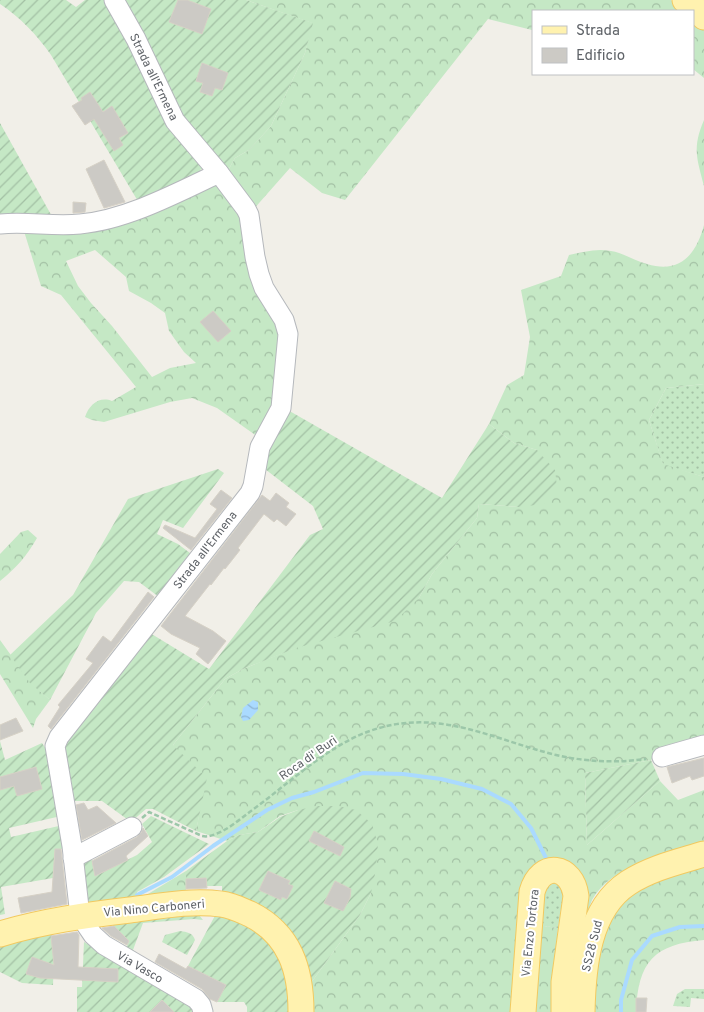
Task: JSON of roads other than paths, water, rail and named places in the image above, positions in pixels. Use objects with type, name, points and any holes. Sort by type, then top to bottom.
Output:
[{"type":"main road","points":[[685,0],[704,17]]},
{"type":"main road","name":"SS28 Sud","points":[[582,1012],[592,934],[601,911],[609,900],[621,888],[645,874],[704,854]]},
{"type":"main road","name":"Via Enzo Tortora","points":[[522,1012],[532,892],[541,874],[556,871],[564,873],[571,878],[575,886],[576,896],[564,982],[564,1012]]},
{"type":"main road","name":"Via Nino Carboneri","points":[[0,934],[80,916],[188,904],[224,904],[241,910],[268,925],[279,936],[287,948],[298,974],[301,1012]]},
{"type":"street","name":"Strada all'Ermena","points":[[80,916],[73,858],[56,754],[56,742],[250,493],[260,447],[281,408],[288,339],[288,330],[284,320],[264,288],[259,274],[246,208],[219,172],[175,122],[136,39],[114,0]]},
{"type":"street","points":[[0,224],[69,225],[108,220],[137,210],[219,172]]},
{"type":"street","points":[[662,757],[704,745]]},
{"type":"street","points":[[73,858],[132,827]]},
{"type":"street","name":"Via Vasco","points":[[80,916],[93,935],[104,945],[196,999],[203,1012]]},
{"type":"water","points":[[253,700],[258,702],[258,710],[249,720],[243,721],[241,717],[243,708]]},
{"type":"waterway","points":[[137,895],[172,877],[213,846],[267,810],[292,798],[314,792],[363,773],[403,774],[441,779],[482,789],[511,804],[531,828],[546,858]]},
{"type":"waterway","points":[[621,1012],[621,1000],[632,960],[652,936],[680,927],[704,926]]}]
